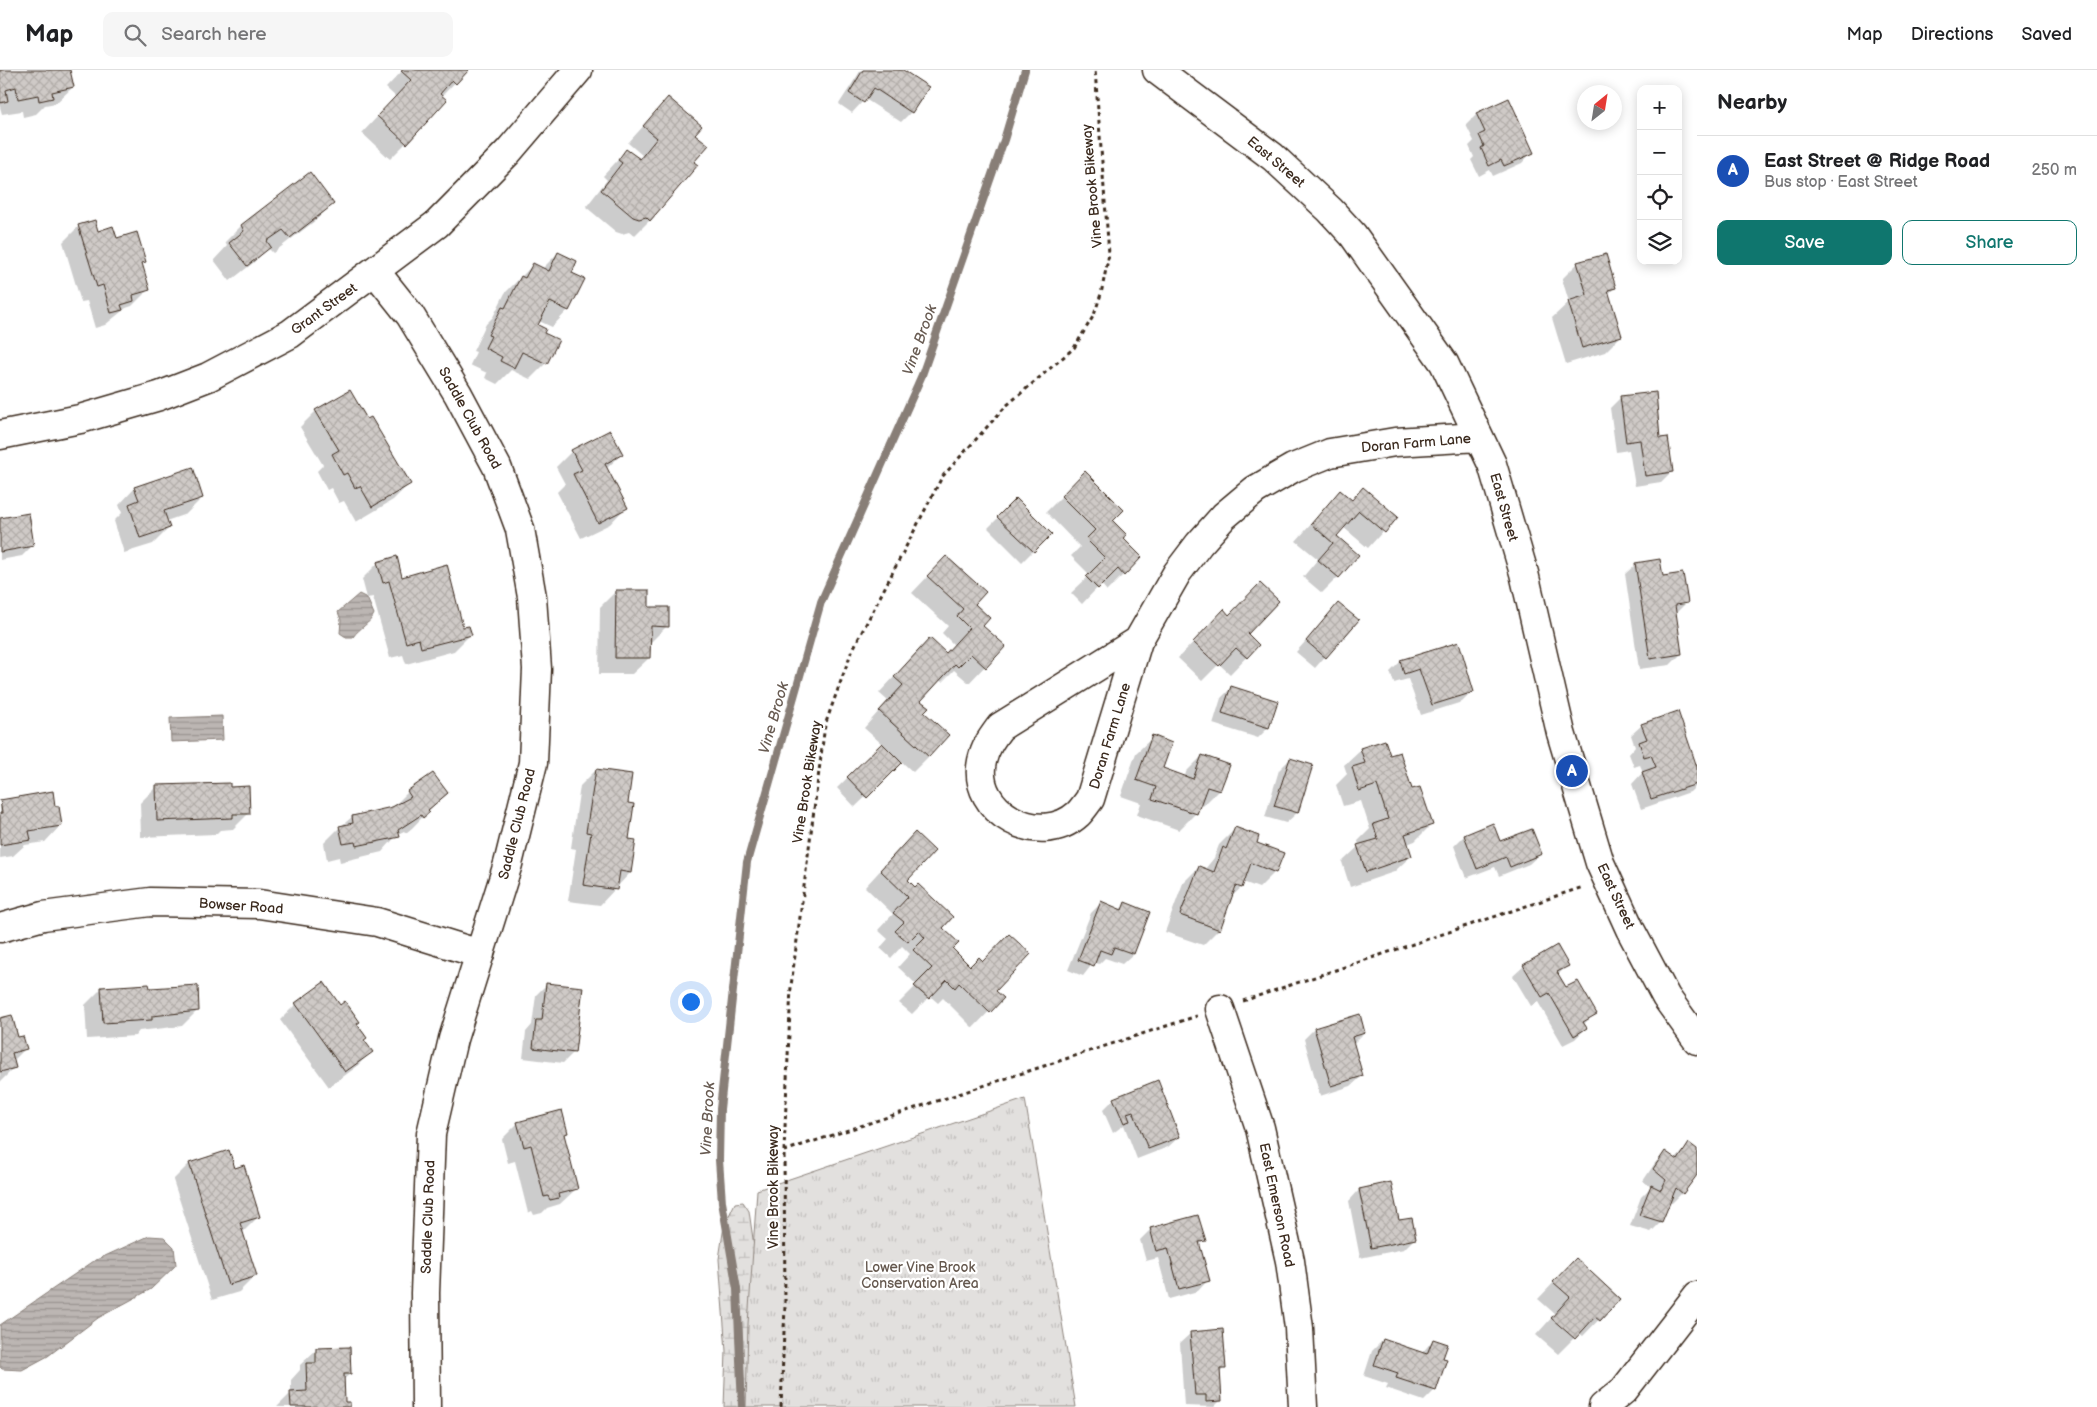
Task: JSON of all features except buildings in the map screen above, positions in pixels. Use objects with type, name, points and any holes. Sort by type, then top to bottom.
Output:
[{"type":"street","name":"Grant Street","points":[[0,435],[80,419],[159,396],[208,377],[290,334],[437,224],[508,152],[578,70]]},
{"type":"street","name":"East Street","points":[[1157,70],[1281,164],[1324,203],[1353,235],[1444,363],[1492,464],[1524,573],[1561,733],[1600,863],[1630,929],[1666,997],[1697,1040]]},
{"type":"street","name":"Saddle Club Road","points":[[375,271],[410,315],[458,394],[497,467],[520,529],[532,597],[537,669],[532,764],[508,864],[453,1040],[431,1134],[426,1293],[426,1407]]},
{"type":"street","name":"Doran Farm Lane","points":[[1138,642],[1000,727],[988,743],[982,762],[982,782],[990,801],[1004,816],[1021,825],[1041,828],[1061,824],[1078,814],[1090,799],[1138,642],[1176,573],[1198,544],[1224,516],[1255,490],[1293,468],[1330,453],[1395,442],[1479,437]]},
{"type":"street","name":"Bowser Road","points":[[0,928],[44,916],[150,902],[259,904],[378,922],[480,954]]},
{"type":"street","name":"East Emerson Road","points":[[1220,1009],[1260,1128],[1288,1252],[1299,1328],[1303,1407]]},
{"type":"street","points":[[1603,1407],[1624,1390],[1697,1296]]},
{"type":"path","name":"Vine Brook Bikeway","points":[[781,1407],[785,1306],[784,1151],[791,986],[826,725],[851,653],[942,477],[1006,406],[1074,348],[1094,314],[1101,294],[1109,254],[1095,70]]},
{"type":"green space","name":"Lower Vine Brook Conservation Area","points":[[1025,1099],[1076,1407],[746,1407],[748,1324],[757,1190]]},
{"type":"green space","points":[[743,1202],[749,1211],[754,1246],[760,1407],[724,1407],[726,1351],[719,1259],[724,1226],[735,1203]]},
{"type":"shaded area","points":[[359,594],[367,598],[374,614],[353,637],[346,637],[340,633],[341,620],[338,612]]},
{"type":"shaded area","points":[[222,716],[223,740],[171,742],[170,718]]},
{"type":"shaded area","points":[[149,1236],[164,1237],[174,1247],[176,1265],[151,1289],[98,1318],[48,1356],[22,1370],[2,1369],[0,1367],[0,1325],[94,1261]]},
{"type":"waterway","name":"Vine Brook","points":[[742,1407],[737,1289],[722,1202],[719,1160],[720,1109],[747,862],[821,602],[922,375],[1004,140],[1025,70]]},
{"type":"place","name":"East Street @ Ridge Road","points":[[1572,771]]}]
